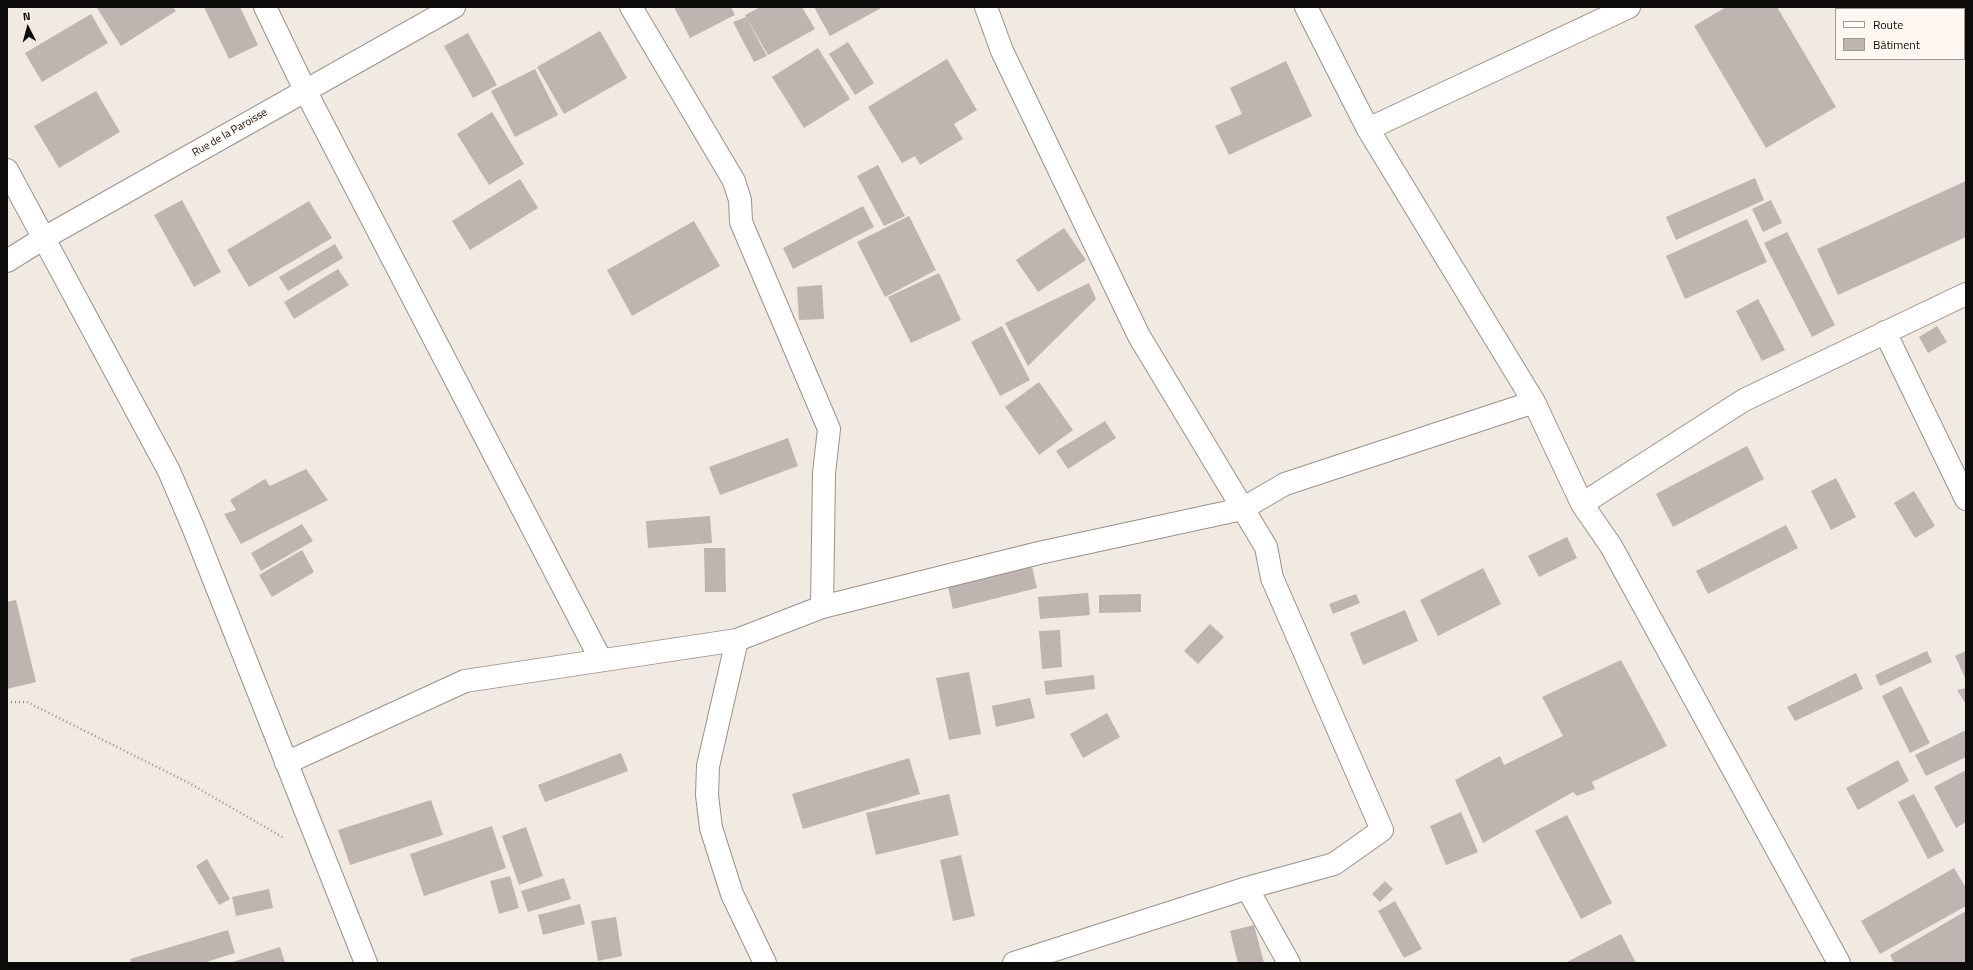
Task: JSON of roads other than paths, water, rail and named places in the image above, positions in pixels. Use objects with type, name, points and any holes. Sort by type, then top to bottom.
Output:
[{"type":"street","points":[[265,7],[305,90],[601,660]]},
{"type":"street","name":"Rue de la Paroisse","points":[[7,261],[44,238],[454,7]]},
{"type":"street","points":[[631,7],[734,181],[740,200],[741,222],[829,429],[824,473],[822,607]]},
{"type":"street","points":[[986,7],[1002,51],[1139,336],[1266,547],[1272,578],[1382,830],[1334,864],[1246,888],[1014,963]]},
{"type":"street","points":[[1306,7],[1368,129],[1534,402],[1582,504],[1611,546],[1839,963]]},
{"type":"street","points":[[1368,129],[1629,7]]},
{"type":"street","points":[[7,170],[169,471],[193,527],[366,963]]},
{"type":"street","points":[[1582,504],[1744,400],[1966,294]]},
{"type":"street","points":[[1885,332],[1966,499]]},
{"type":"street","points":[[286,763],[466,681],[736,640],[822,607],[1039,553],[1242,509],[1285,484],[1534,402]]},
{"type":"street","points":[[736,640],[708,766],[707,795],[711,828],[732,894],[765,963]]},
{"type":"street","points":[[1246,888],[1289,963]]}]
